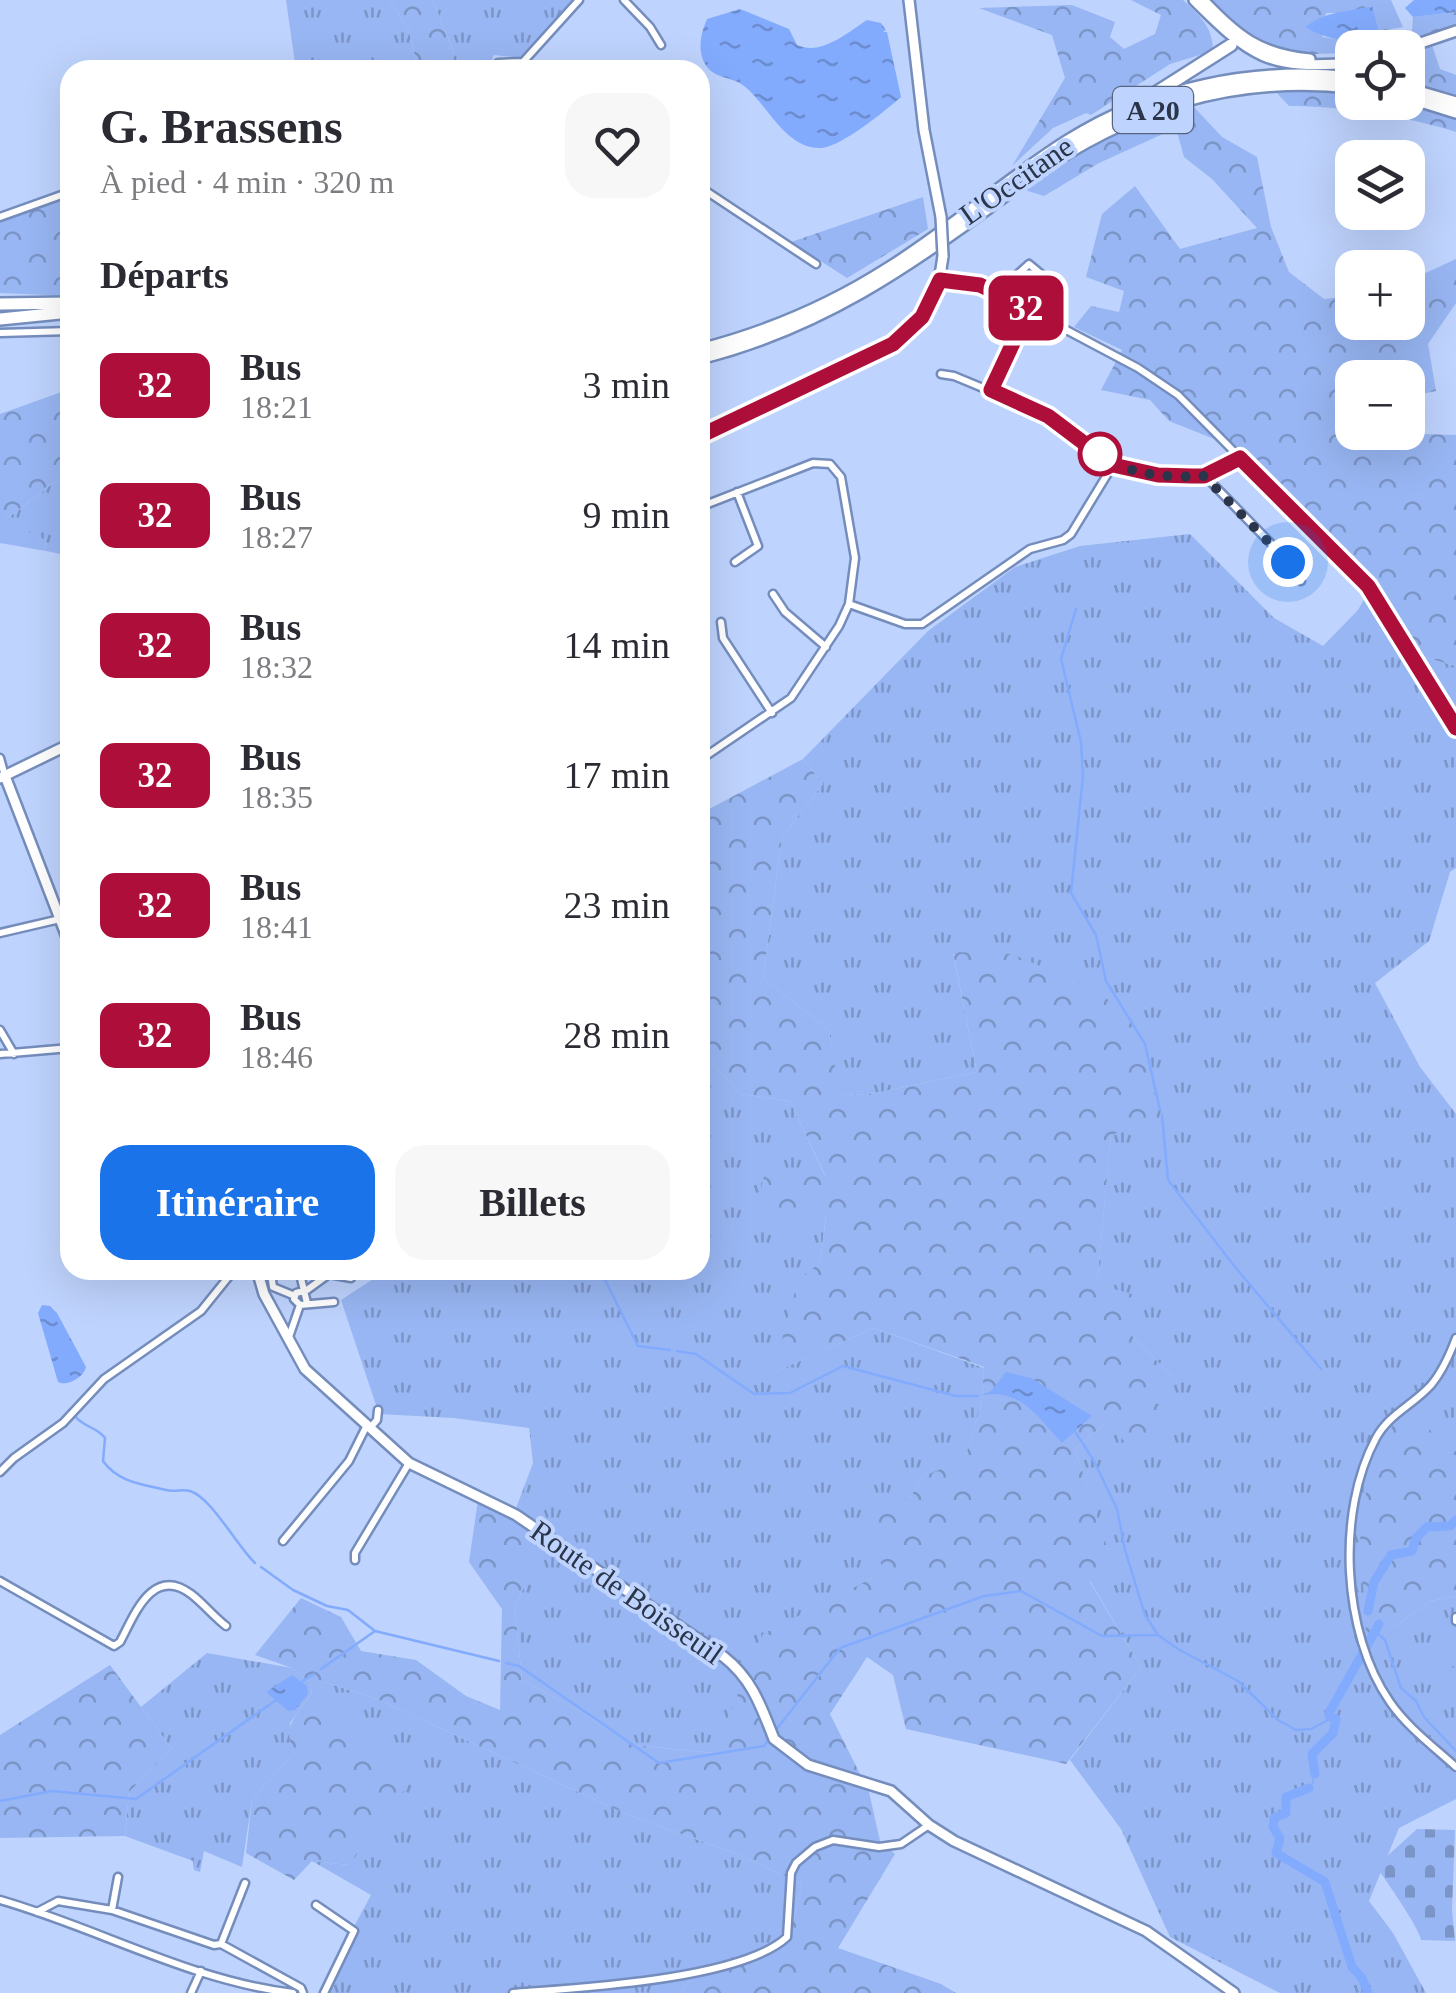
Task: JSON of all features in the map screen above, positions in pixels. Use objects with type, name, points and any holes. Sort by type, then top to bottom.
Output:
[{"type":"highway","points":[[1111,118],[1176,82],[1231,43]]},
{"type":"highway","name":"L'Occitane","points":[[710,347],[774,326],[865,283],[1044,158],[1111,118],[1178,93],[1243,79],[1292,75],[1335,77]]},
{"type":"highway","name":"L'Occitane","points":[[710,355],[788,330],[858,296],[911,264],[1056,159],[1120,123],[1171,103],[1234,89],[1298,84],[1335,86]]},
{"type":"highway","points":[[1425,94],[1456,103]]},
{"type":"highway","points":[[1425,103],[1456,112]]},
{"type":"highway","points":[[0,304],[60,303]]},
{"type":"highway","points":[[0,315],[60,312]]},
{"type":"main road","points":[[710,431],[893,344],[922,317],[940,280],[941,217],[924,130],[909,0]]},
{"type":"main road","points":[[1194,0],[1231,43],[1304,61],[1335,61]]},
{"type":"main road","points":[[1202,0],[1231,43]]},
{"type":"main road","points":[[1425,43],[1456,33]]},
{"type":"main road","points":[[60,749],[3,777],[60,919]]},
{"type":"main road","name":"Route de Boisseuil","points":[[261,1280],[265,1297],[305,1369],[409,1464],[516,1516],[724,1657],[752,1685],[780,1746],[826,1772],[891,1791],[928,1825],[954,1841],[1146,1931],[1234,1993]]},
{"type":"street","points":[[529,60],[579,0]]},
{"type":"street","points":[[624,0],[650,26],[661,45]]},
{"type":"street","points":[[710,194],[816,264]]},
{"type":"street","points":[[0,217],[60,196]]},
{"type":"street","points":[[997,293],[1029,264],[1059,289]]},
{"type":"street","points":[[940,280],[973,283],[997,293],[1152,375],[1178,395],[1368,586],[1456,728]]},
{"type":"street","points":[[991,390],[1029,309]]},
{"type":"street","points":[[0,333],[60,331]]},
{"type":"street","points":[[942,374],[991,390],[1048,416],[1113,465],[1158,475],[1204,476],[1240,458]]},
{"type":"street","points":[[710,503],[822,462],[836,468],[841,476],[855,558],[848,604],[826,647],[791,698],[710,753]]},
{"type":"street","points":[[848,604],[904,624],[922,624],[1030,549],[1071,534],[1113,465]]},
{"type":"street","points":[[1204,476],[1288,562],[1302,582]]},
{"type":"street","points":[[735,562],[758,546],[737,492]]},
{"type":"street","points":[[773,594],[784,612],[826,647]]},
{"type":"street","points":[[721,622],[723,638],[772,713]]},
{"type":"street","points":[[0,758],[3,777]]},
{"type":"street","points":[[0,933],[60,919]]},
{"type":"street","points":[[0,1030],[14,1054]]},
{"type":"street","points":[[0,1054],[60,1049]]},
{"type":"street","points":[[0,1472],[70,1417],[104,1380],[201,1311],[226,1280]]},
{"type":"street","points":[[265,1297],[273,1287],[272,1280]]},
{"type":"street","points":[[288,1339],[304,1304],[303,1280]]},
{"type":"street","points":[[295,1296],[319,1280]]},
{"type":"street","points":[[273,1287],[304,1304],[334,1302]]},
{"type":"street","points":[[1454,1763],[1390,1702],[1364,1648],[1351,1600],[1350,1562],[1353,1510],[1376,1438],[1392,1416],[1430,1386],[1456,1338]]},
{"type":"street","points":[[284,1540],[348,1461],[368,1426],[377,1420],[378,1410]]},
{"type":"street","points":[[355,1560],[355,1552],[409,1464]]},
{"type":"street","points":[[0,1581],[114,1646],[120,1642],[140,1602],[159,1587],[189,1592],[226,1626]]},
{"type":"street","points":[[512,1993],[620,1985],[744,1962],[786,1937],[790,1873],[815,1847],[834,1840],[879,1848],[901,1844],[928,1825]]},
{"type":"street","points":[[112,1910],[118,1877]]},
{"type":"street","points":[[221,1944],[245,1883]]},
{"type":"street","points":[[0,1900],[202,1972],[260,1989],[293,1993]]},
{"type":"street","points":[[36,1912],[49,1902],[58,1901],[112,1910],[221,1944],[301,1988],[303,1993]]},
{"type":"street","points":[[316,1905],[354,1931],[324,1993]]},
{"type":"street","points":[[191,1993],[202,1972]]},
{"type":"green space","points":[[286,0],[389,0],[409,30],[416,60],[295,60]]},
{"type":"green space","points":[[389,0],[433,0],[459,60],[416,60],[409,30]]},
{"type":"green space","points":[[433,0],[572,0],[521,58],[494,55],[491,60],[459,60]]},
{"type":"green space","points":[[1131,0],[1183,0],[1208,29],[1213,51],[1170,64],[1091,115],[1086,113],[1053,128],[1012,166],[1065,78],[1052,35],[979,8],[1072,5],[1115,22],[1110,37],[1124,49],[1155,34],[1161,15]]},
{"type":"green space","points":[[1208,0],[1391,0],[1403,27],[1379,30],[1371,6],[1347,13],[1326,13],[1322,37],[1335,39],[1335,53],[1327,54],[1272,48],[1242,31]]},
{"type":"green space","points":[[1456,12],[1456,28],[1425,37],[1425,30],[1412,30],[1413,17]]},
{"type":"green space","points":[[1432,45],[1440,69],[1456,75],[1456,96],[1425,87],[1425,47]]},
{"type":"green space","points":[[1274,90],[1335,93],[1335,109],[1289,106]]},
{"type":"green space","points":[[1194,107],[1222,137],[1257,157],[1271,227],[1289,272],[1324,299],[1335,298],[1335,340],[1425,340],[1425,273],[1456,259],[1456,303],[1428,344],[1436,391],[1425,393],[1425,360],[1335,360],[1335,450],[1425,450],[1425,434],[1456,435],[1456,666],[1420,656],[1366,596],[1373,583],[1232,446],[1169,421],[1150,400],[1101,390],[1122,350],[1074,327],[1091,306],[1119,312],[1124,291],[1086,277],[1102,214],[1135,186],[1180,249],[1257,228],[1212,179],[1184,157],[1176,128],[1099,163],[1044,196],[1025,190],[1104,138],[1170,112]]},
{"type":"green space","points":[[1425,110],[1456,118],[1456,132],[1411,120],[1425,120]]},
{"type":"green space","points":[[60,197],[60,296],[0,293],[0,219]]},
{"type":"green space","points":[[923,197],[928,229],[847,278],[791,242]]},
{"type":"green space","points":[[60,393],[60,481],[6,519],[45,540],[46,551],[0,543],[0,414]]},
{"type":"green space","points":[[60,481],[60,554],[46,551],[45,540],[5,520]]},
{"type":"green space","points":[[1190,534],[1274,618],[1323,646],[1358,610],[1366,596],[1420,656],[1456,666],[1456,868],[1450,872],[1429,941],[1375,983],[1420,1067],[1456,1114],[1456,1453],[1450,1453],[1410,1409],[1394,1627],[1431,1601],[1456,1596],[1456,1799],[1399,1828],[1369,1901],[1393,1933],[1426,1993],[1280,1993],[1170,1937],[1121,1829],[1070,1760],[1141,1667],[1090,1581],[1114,1571],[1075,1449],[1105,1423],[1150,1399],[1172,1376],[1132,1336],[1097,1284],[1111,1134],[953,953],[977,1072],[866,1095],[838,1094],[829,1030],[763,978],[782,837],[823,784],[803,759],[928,631],[1015,567],[1080,546]]},
{"type":"green space","points":[[803,759],[823,784],[782,837],[763,978],[829,1030],[839,1094],[866,1095],[977,1072],[953,952],[1012,954],[1098,990],[1149,1040],[1157,1119],[1111,1135],[1097,1284],[1149,1299],[1132,1336],[1172,1376],[1151,1399],[1179,1419],[1139,1455],[1105,1423],[1075,1449],[1115,1572],[1090,1582],[1141,1667],[1066,1764],[906,1729],[893,1675],[867,1657],[830,1714],[869,1792],[880,1841],[895,1854],[838,1948],[941,1984],[956,1993],[680,1993],[696,1970],[759,1962],[791,1930],[802,1884],[735,1853],[628,1815],[377,1699],[324,1682],[314,1699],[410,1782],[349,1865],[312,1861],[294,1880],[246,1853],[252,1800],[294,1753],[290,1728],[312,1693],[310,1682],[292,1668],[255,1655],[301,1598],[341,1617],[361,1651],[416,1660],[466,1696],[500,1710],[502,1609],[469,1562],[478,1500],[546,1547],[521,1569],[526,1582],[515,1608],[522,1680],[633,1745],[713,1753],[763,1634],[884,1572],[862,1508],[909,1499],[924,1476],[965,1459],[982,1400],[984,1367],[874,1328],[773,1373],[798,1280],[820,1263],[826,1216],[753,1222],[765,1172],[825,1175],[790,1101],[740,1094],[710,1060],[710,809]]},
{"type":"green space","points":[[710,1060],[740,1094],[790,1101],[825,1176],[765,1173],[826,1215],[820,1263],[775,1372],[874,1328],[984,1368],[982,1400],[965,1460],[924,1476],[909,1499],[884,1572],[763,1635],[714,1753],[633,1745],[522,1680],[515,1608],[526,1582],[478,1500],[515,1511],[533,1463],[529,1428],[379,1414],[341,1300],[372,1280],[710,1280]]},
{"type":"green space","points":[[1411,1408],[1450,1453],[1456,1451],[1456,1596],[1431,1601],[1394,1627],[1366,1633],[1359,1517],[1383,1435]]},
{"type":"green space","points":[[1456,1633],[1456,1664],[1424,1685],[1410,1663]]},
{"type":"green space","points":[[207,1653],[292,1668],[310,1682],[312,1693],[290,1723],[295,1752],[252,1800],[242,1867],[204,1851],[200,1872],[194,1870],[193,1861],[125,1836],[129,1792],[172,1749],[141,1707]]},
{"type":"green space","points":[[110,1665],[172,1749],[129,1792],[125,1836],[0,1838],[0,1735]]},
{"type":"green space","points":[[324,1682],[377,1699],[628,1815],[735,1853],[802,1884],[791,1930],[759,1962],[696,1970],[680,1993],[318,1993],[371,1895],[312,1861],[349,1865],[314,1698]]},
{"type":"green space","points":[[1417,1829],[1455,1830],[1455,1941],[1421,1940],[1376,1866]]},
{"type":"water","points":[[1414,0],[1456,0],[1456,12],[1413,17],[1405,8]]},
{"type":"water","points":[[1372,6],[1379,30],[1335,30],[1335,39],[1305,27],[1329,15]]},
{"type":"water","points":[[740,9],[789,29],[797,45],[806,48],[834,41],[867,20],[881,23],[886,30],[883,32],[887,32],[901,97],[841,141],[822,148],[809,147],[787,134],[744,86],[710,70],[710,60],[704,60],[701,53],[707,19]]},
{"type":"water","points":[[42,1305],[57,1313],[86,1367],[70,1382],[58,1382],[38,1313]]},
{"type":"water","points":[[1006,1372],[1031,1378],[1092,1416],[1062,1443],[1017,1400],[994,1394],[979,1396],[991,1391]]},
{"type":"water","points":[[1361,1652],[1331,1713],[1337,1720],[1336,1733],[1314,1756],[1311,1788],[1289,1798],[1287,1815],[1276,1817],[1275,1821],[1281,1834],[1278,1852],[1330,1884],[1352,1963],[1365,1978],[1369,1993],[1352,1967],[1325,1882],[1276,1853],[1280,1838],[1273,1822],[1276,1816],[1286,1813],[1286,1797],[1310,1786],[1312,1754],[1333,1733],[1336,1720],[1329,1713]]},
{"type":"water","points":[[292,1675],[307,1686],[308,1694],[295,1710],[288,1711],[266,1692]]},
{"type":"waterway","points":[[1076,609],[1061,659],[1081,742],[1083,776],[1071,893],[1096,935],[1106,981],[1145,1044],[1160,1110]]},
{"type":"waterway","points":[[1162,1115],[1168,1180],[1321,1369]]},
{"type":"waterway","points":[[605,1280],[638,1346],[670,1350]]},
{"type":"waterway","points":[[677,1351],[696,1354],[754,1394],[790,1393],[843,1366],[956,1396],[978,1396]]},
{"type":"waterway","points":[[75,1416],[105,1438],[103,1461],[116,1474],[139,1484],[198,1495],[255,1563]]},
{"type":"waterway","points":[[1074,1430],[1117,1509],[1145,1615],[1158,1635]]},
{"type":"waterway","points":[[1368,1611],[1374,1582],[1391,1555],[1412,1551],[1416,1538],[1427,1527],[1450,1526],[1456,1520]]},
{"type":"waterway","points":[[261,1567],[293,1590],[327,1606],[348,1610],[375,1631]]},
{"type":"waterway","points":[[776,1730],[840,1648],[984,1596],[1021,1591],[1102,1636],[1158,1635],[1238,1681],[1278,1720],[1296,1730],[1311,1729],[1332,1718]]},
{"type":"waterway","points":[[1315,1774],[1312,1754],[1333,1733],[1336,1719],[1329,1713],[1379,1624]]},
{"type":"waterway","points":[[321,1669],[375,1631],[499,1661]]},
{"type":"waterway","points":[[1377,1633],[1385,1640],[1401,1688],[1456,1751]]},
{"type":"waterway","points":[[506,1663],[519,1666],[659,1763],[764,1746],[769,1739]]},
{"type":"waterway","points":[[303,1681],[314,1674]]},
{"type":"waterway","points":[[0,1801],[52,1791],[136,1799],[276,1700]]},
{"type":"waterway","points":[[1309,1788],[1286,1797],[1286,1813],[1274,1818],[1273,1827],[1280,1838],[1276,1853],[1325,1882],[1352,1967],[1368,1993]]},
{"type":"bus line","name":"32","points":[[710,431],[893,344],[922,317],[940,280],[980,285],[1029,309],[991,390],[1048,416],[1113,465],[1158,475],[1204,476],[1240,458],[1368,586],[1456,728]]},
{"type":"route","points":[[1100,454],[1113,465],[1158,475],[1204,476],[1288,562]]}]
